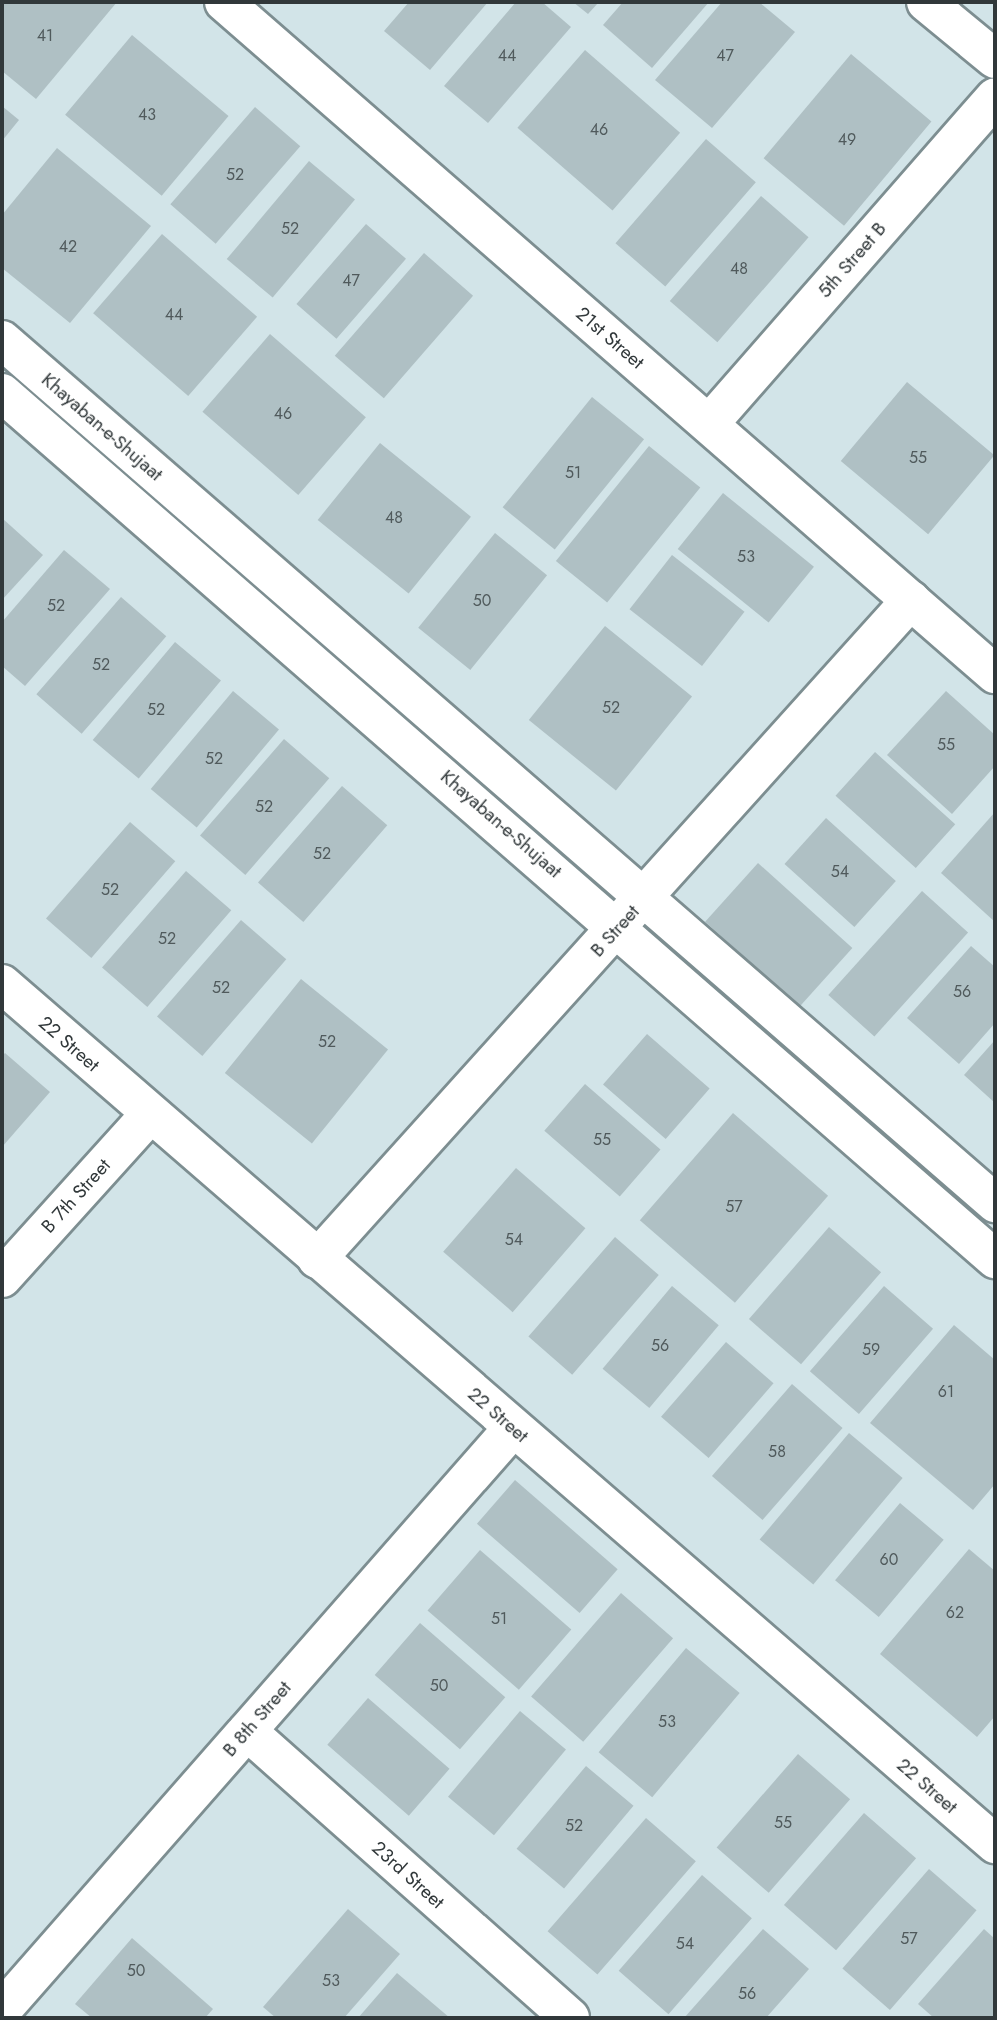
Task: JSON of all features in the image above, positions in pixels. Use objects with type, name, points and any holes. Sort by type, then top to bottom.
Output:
[{"type":"street","name":"21st Street","points":[[225,2],[995,674]]},
{"type":"street","points":[[926,2],[995,60]]},
{"type":"street","name":"5th Street B","points":[[709,424],[995,97]]},
{"type":"street","name":"Khayaban-e-Shujaat","points":[[2,340],[995,1203]]},
{"type":"street","name":"Khayaban-e-Shujaat","points":[[2,393],[619,927],[995,1259]]},
{"type":"street","name":"B Street","points":[[317,1259],[911,600]]},
{"type":"street","name":"22 Street","points":[[2,984],[995,1844]]},
{"type":"street","name":"B 7th Street","points":[[2,1278],[150,1114]]},
{"type":"street","name":"B 8th Street","points":[[2,2010],[513,1428]]},
{"type":"street","name":"23rd Street","points":[[247,1731],[570,2018]]},
{"type":"building","points":[[2,2],[117,2],[36,99],[2,71]]},
{"type":"building","points":[[409,2],[488,2],[430,70],[384,31]]},
{"type":"building","points":[[516,2],[542,2],[571,27],[488,123],[444,86]]},
{"type":"building","points":[[573,2],[599,2],[588,14]]},
{"type":"building","points":[[623,2],[709,2],[652,68],[603,25]]},
{"type":"building","points":[[722,2],[759,2],[795,32],[712,128],[655,80]]},
{"type":"building","points":[[132,35],[229,116],[162,196],[65,115]]},
{"type":"building","points":[[585,50],[680,133],[613,210],[517,128]]},
{"type":"building","points":[[851,54],[931,121],[844,226],[764,158]]},
{"type":"building","points":[[2,106],[19,120],[2,141]]},
{"type":"building","points":[[255,107],[300,146],[216,244],[170,204]]},
{"type":"building","points":[[706,139],[756,182],[665,286],[615,243]]},
{"type":"building","points":[[57,148],[151,226],[70,323],[2,268],[2,215]]},
{"type":"building","points":[[309,161],[355,200],[273,298],[227,259]]},
{"type":"building","points":[[761,196],[809,237],[717,342],[670,301]]},
{"type":"building","points":[[366,224],[406,259],[336,339],[296,304]]},
{"type":"building","points":[[162,234],[257,317],[188,396],[93,313]]},
{"type":"building","points":[[424,253],[473,296],[384,398],[335,356]]},
{"type":"building","points":[[270,334],[366,417],[298,495],[202,412]]},
{"type":"building","points":[[907,382],[994,455],[928,534],[841,461]]},
{"type":"building","points":[[592,397],[644,439],[555,550],[503,507]]},
{"type":"building","points":[[380,443],[471,517],[409,594],[318,520]]},
{"type":"building","points":[[649,446],[700,488],[607,603],[556,561]]},
{"type":"building","points":[[723,493],[814,567],[769,623],[678,549]]},
{"type":"building","points":[[2,518],[43,555],[2,600]]},
{"type":"building","points":[[495,533],[547,575],[470,670],[418,628]]},
{"type":"building","points":[[64,550],[110,589],[25,686],[2,666],[2,622]]},
{"type":"building","points":[[672,555],[744,612],[702,666],[630,609]]},
{"type":"building","points":[[121,597],[166,636],[82,734],[36,694]]},
{"type":"building","points":[[605,626],[692,696],[616,791],[529,720]]},
{"type":"building","points":[[175,642],[221,681],[139,779],[93,740]]},
{"type":"building","points":[[233,691],[279,730],[197,828],[151,789]]},
{"type":"building","points":[[946,691],[995,735],[995,766],[952,814],[887,755]]},
{"type":"building","points":[[284,739],[329,778],[245,875],[200,836]]},
{"type":"building","points":[[875,752],[955,824],[916,868],[836,796]]},
{"type":"building","points":[[342,786],[387,825],[303,922],[258,883]]},
{"type":"building","points":[[995,812],[995,922],[941,873]]},
{"type":"building","points":[[826,818],[896,881],[854,927],[785,864]]},
{"type":"building","points":[[130,822],[175,861],[91,958],[46,919]]},
{"type":"building","points":[[758,863],[852,948],[800,1007],[705,922]]},
{"type":"building","points":[[186,871],[231,910],[147,1007],[102,968]]},
{"type":"building","points":[[922,891],[968,932],[874,1037],[828,995]]},
{"type":"building","points":[[241,920],[286,959],[202,1056],[157,1017]]},
{"type":"building","points":[[971,946],[995,967],[995,1023],[959,1064],[907,1018]]},
{"type":"building","points":[[301,979],[388,1049],[312,1144],[225,1073]]},
{"type":"building","points":[[647,1034],[710,1088],[666,1139],[603,1085]]},
{"type":"building","points":[[995,1040],[995,1103],[964,1075]]},
{"type":"building","points":[[5,1053],[50,1092],[2,1147],[2,1056]]},
{"type":"building","points":[[585,1084],[660,1150],[620,1196],[544,1131]]},
{"type":"building","points":[[733,1113],[828,1196],[735,1303],[640,1220]]},
{"type":"building","points":[[516,1168],[585,1228],[513,1312],[443,1252]]},
{"type":"building","points":[[829,1227],[881,1272],[801,1364],[749,1319]]},
{"type":"building","points":[[615,1237],[659,1275],[572,1375],[528,1337]]},
{"type":"building","points":[[672,1286],[719,1325],[649,1408],[603,1369]]},
{"type":"building","points":[[884,1286],[933,1329],[859,1414],[810,1371]]},
{"type":"building","points":[[954,1325],[995,1360],[995,1484],[973,1510],[870,1423]]},
{"type":"building","points":[[726,1342],[774,1383],[709,1458],[661,1417]]},
{"type":"building","points":[[792,1384],[843,1428],[763,1520],[712,1476]]},
{"type":"building","points":[[849,1433],[903,1478],[813,1584],[760,1539]]},
{"type":"building","points":[[515,1480],[618,1569],[580,1613],[477,1524]]},
{"type":"building","points":[[900,1503],[944,1540],[879,1617],[835,1580]]},
{"type":"building","points":[[969,1549],[995,1571],[995,1716],[977,1737],[880,1654]]},
{"type":"building","points":[[480,1550],[571,1629],[519,1690],[428,1610]]},
{"type":"building","points":[[621,1593],[673,1638],[583,1742],[531,1696]]},
{"type":"building","points":[[420,1623],[505,1697],[460,1749],[375,1675]]},
{"type":"building","points":[[686,1648],[740,1693],[652,1797],[599,1752]]},
{"type":"building","points":[[368,1698],[450,1769],[409,1816],[327,1745]]},
{"type":"building","points":[[520,1711],[566,1750],[494,1835],[448,1797]]},
{"type":"building","points":[[798,1754],[850,1799],[769,1893],[717,1848]]},
{"type":"building","points":[[586,1766],[633,1806],[564,1889],[517,1849]]},
{"type":"building","points":[[864,1813],[916,1858],[836,1950],[784,1905]]},
{"type":"building","points":[[646,1818],[696,1861],[597,1975],[548,1931]]},
{"type":"building","points":[[929,1869],[977,1910],[890,2010],[842,1969]]},
{"type":"building","points":[[702,1875],[752,1918],[668,2014],[619,1971]]},
{"type":"building","points":[[348,1909],[400,1954],[344,2018],[276,2018],[263,2007]]},
{"type":"building","points":[[763,1929],[809,1969],[766,2018],[684,2018]]},
{"type":"building","points":[[984,1929],[995,1939],[995,2018],[934,2018],[918,2004]]},
{"type":"building","points":[[132,1938],[213,2009],[205,2018],[92,2018],[75,2004]]},
{"type":"building","points":[[397,1973],[450,2018],[358,2018]]}]
